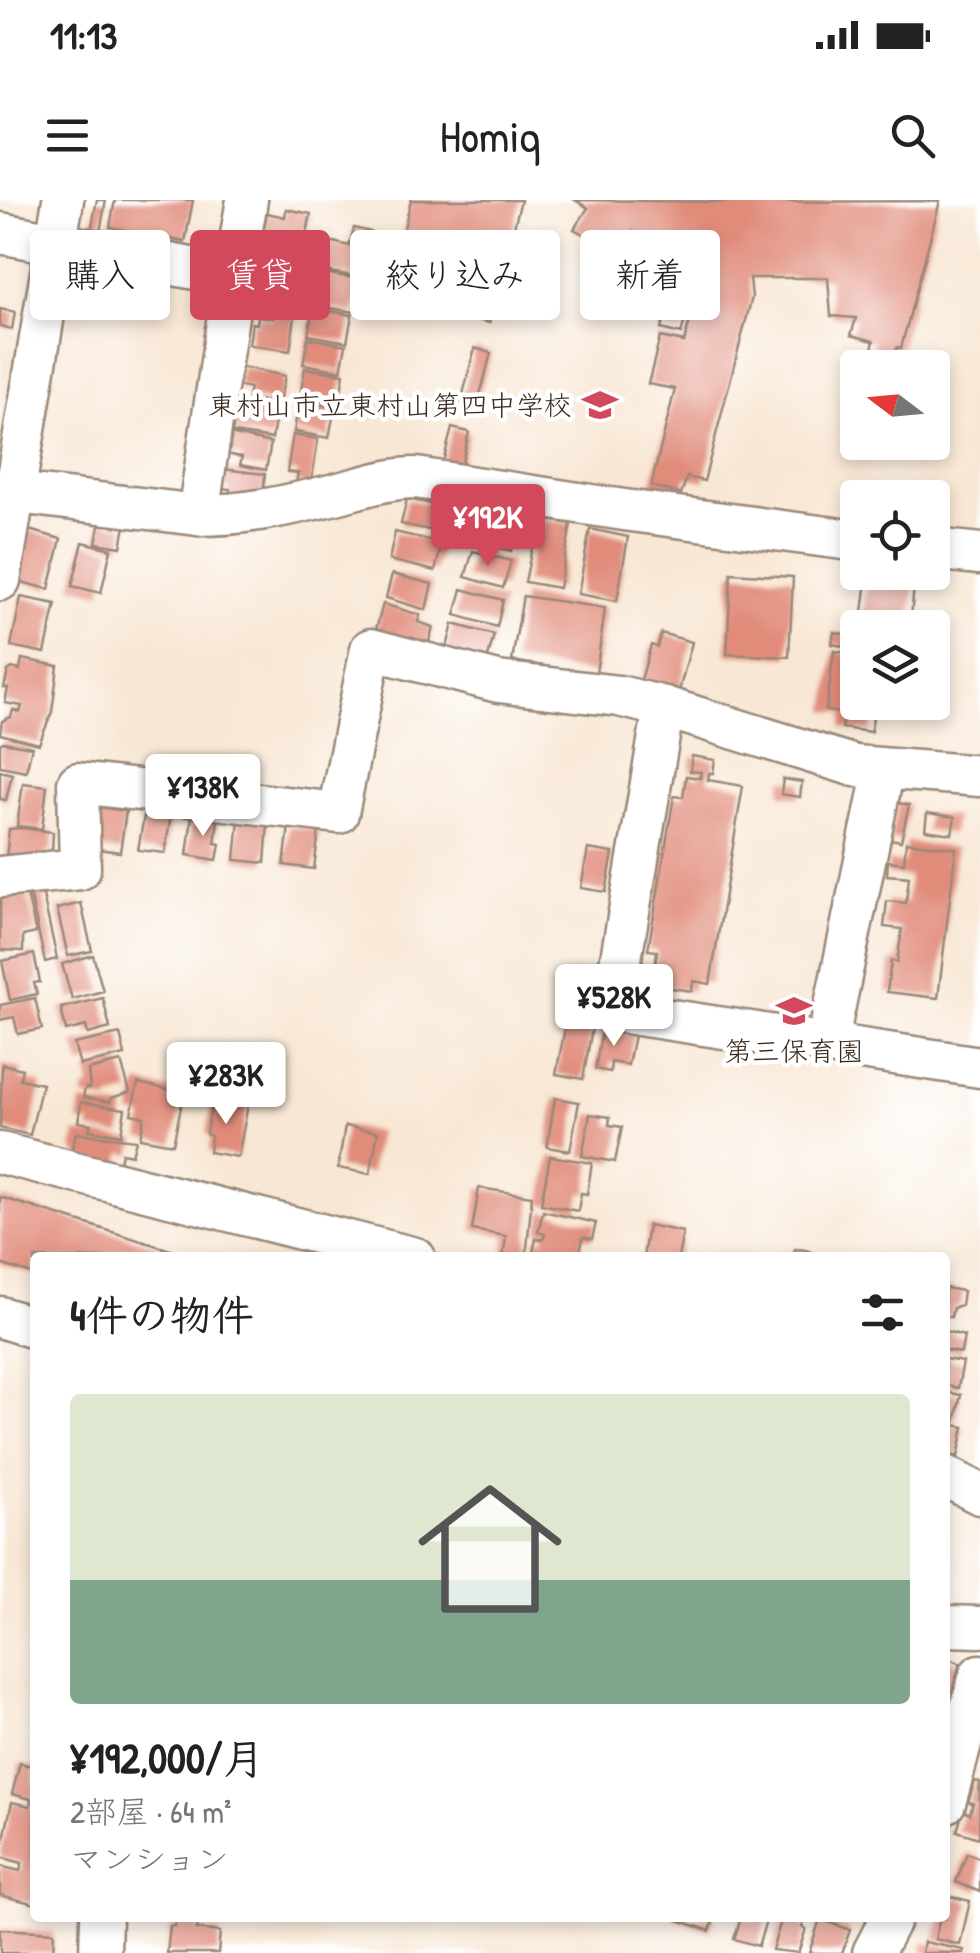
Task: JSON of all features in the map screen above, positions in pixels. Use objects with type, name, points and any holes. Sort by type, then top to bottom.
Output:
[{"type":"street","points":[[57,230],[63,200]]},
{"type":"street","points":[[242,230],[247,200]]},
{"type":"street","points":[[0,233],[30,238]]},
{"type":"street","points":[[0,580],[7,493],[40,320]]},
{"type":"street","points":[[198,515],[227,320]]},
{"type":"street","points":[[7,493],[198,515],[261,511],[394,478],[416,478],[840,539]]},
{"type":"street","points":[[950,551],[980,554]]},
{"type":"street","points":[[0,877],[80,869],[78,783],[338,812],[370,650],[498,682],[619,696],[855,766],[980,776]]},
{"type":"street","points":[[664,708],[612,1011],[980,1067]]},
{"type":"street","points":[[828,1044],[884,769]]},
{"type":"street","points":[[0,1153],[391,1252]]},
{"type":"street","points":[[0,1317],[30,1326]]},
{"type":"street","points":[[950,1479],[980,1494]]},
{"type":"street","points":[[950,1626],[980,1627]]},
{"type":"street","points":[[950,1781],[980,1676]]},
{"type":"street","points":[[100,1953],[101,1922]]},
{"type":"street","points":[[872,1953],[889,1922]]},
{"type":"building","points":[[97,200],[106,200],[100,230],[91,230]]},
{"type":"building","points":[[115,200],[193,200],[185,242],[170,239],[170,230],[110,227]]},
{"type":"building","points":[[411,200],[521,200],[513,230],[404,230]]},
{"type":"building","points":[[575,200],[940,201],[901,348],[872,350],[874,341],[851,335],[856,318],[831,316],[828,278],[750,278],[752,297],[704,481],[687,477],[681,494],[651,486],[675,389],[648,384],[660,337],[684,342],[690,320],[720,320],[720,230],[580,232],[574,229],[588,208]]},
{"type":"building","points":[[286,209],[311,214],[307,230],[263,230],[267,213],[285,217]]},
{"type":"building","points":[[330,241],[349,246],[350,242],[350,276],[330,272]]},
{"type":"building","points":[[330,274],[350,277],[350,311],[330,308]]},
{"type":"building","points":[[0,309],[15,312],[12,329],[0,326]]},
{"type":"building","points":[[330,311],[350,315],[347,342],[308,335],[311,320],[330,320]]},
{"type":"building","points":[[258,320],[294,320],[290,351],[249,345],[252,323],[257,324]]},
{"type":"building","points":[[664,320],[685,320],[681,334],[661,329]]},
{"type":"building","points":[[308,338],[346,345],[341,371],[303,364]]},
{"type":"building","points":[[475,348],[491,353],[477,406],[461,402]]},
{"type":"building","points":[[242,367],[285,376],[279,404],[248,398],[250,388],[238,386]]},
{"type":"building","points":[[305,368],[344,374],[339,403],[300,396]]},
{"type":"building","points":[[299,401],[335,407],[329,438],[294,432]]},
{"type":"building","points":[[246,405],[277,410],[272,439],[228,432],[231,412],[245,414]]},
{"type":"building","points":[[452,428],[469,432],[460,471],[442,466]]},
{"type":"building","points":[[230,434],[271,443],[266,470],[240,465],[242,457],[226,454]]},
{"type":"building","points":[[293,435],[318,439],[311,485],[296,483],[298,473],[287,472]]},
{"type":"building","points":[[214,468],[265,474],[262,504],[229,499],[230,489],[212,487]]},
{"type":"building","points":[[407,499],[445,507],[439,532],[401,524]]},
{"type":"building","points":[[482,512],[518,521],[511,551],[474,542]]},
{"type":"building","points":[[544,519],[571,524],[559,588],[525,582],[533,543],[539,544]]},
{"type":"building","points":[[100,521],[125,526],[121,547],[96,543]]},
{"type":"building","points":[[590,529],[628,537],[617,601],[578,594]]},
{"type":"building","points":[[29,530],[61,539],[49,589],[17,581]]},
{"type":"building","points":[[395,532],[442,543],[435,571],[389,560]]},
{"type":"building","points":[[83,542],[111,549],[101,593],[72,586]]},
{"type":"building","points":[[473,551],[511,561],[503,588],[465,577]]},
{"type":"building","points":[[731,573],[793,577],[789,657],[727,654]]},
{"type":"building","points":[[392,574],[432,584],[426,610],[386,598]]},
{"type":"building","points":[[462,589],[503,600],[497,627],[455,615]]},
{"type":"building","points":[[866,590],[914,590],[912,610],[863,610]]},
{"type":"building","points":[[523,596],[605,608],[596,674],[512,661]]},
{"type":"building","points":[[21,597],[56,604],[45,653],[11,646]]},
{"type":"building","points":[[383,604],[420,615],[418,622],[433,627],[427,649],[375,633]]},
{"type":"building","points":[[453,624],[494,635],[487,661],[446,651]]},
{"type":"building","points":[[834,632],[840,633],[840,646],[832,644]]},
{"type":"building","points":[[661,633],[692,642],[679,691],[641,680],[651,645],[657,647]]},
{"type":"building","points":[[834,651],[840,652],[840,713],[826,711]]},
{"type":"building","points":[[22,659],[58,666],[52,712],[39,744],[0,734],[2,721],[11,717],[13,710],[20,712],[22,706],[5,703],[8,688],[4,688],[8,671],[20,670]]},
{"type":"building","points":[[843,720],[873,720],[871,732],[842,728]]},
{"type":"building","points":[[3,742],[32,747],[26,771],[0,766]]},
{"type":"building","points":[[692,756],[715,760],[708,780],[743,786],[710,984],[693,981],[692,991],[664,987],[666,977],[654,975],[657,951],[648,950],[674,796],[683,797],[686,776],[700,778],[701,772],[690,771]]},
{"type":"building","points":[[0,771],[12,774],[6,800],[0,799]]},
{"type":"building","points":[[783,779],[802,782],[800,797],[781,794]]},
{"type":"building","points":[[23,783],[47,786],[42,829],[17,826]]},
{"type":"building","points":[[898,803],[909,805],[901,841],[890,839]]},
{"type":"building","points":[[97,807],[126,811],[120,852],[90,848]]},
{"type":"building","points":[[172,807],[165,853],[138,850],[145,810]]},
{"type":"building","points":[[927,813],[955,817],[952,834],[925,830]]},
{"type":"building","points":[[192,816],[218,820],[217,860],[187,855]]},
{"type":"building","points":[[239,819],[268,822],[265,863],[235,860]]},
{"type":"building","points":[[289,826],[319,830],[314,869],[284,865]]},
{"type":"building","points":[[9,829],[53,832],[52,851],[47,851],[46,861],[6,859]]},
{"type":"building","points":[[906,842],[956,848],[938,998],[887,992],[891,961],[897,962],[902,929],[884,927],[887,901],[906,903],[909,877],[887,875],[888,861],[904,863]]},
{"type":"building","points":[[588,849],[613,853],[606,892],[581,888]]},
{"type":"building","points":[[41,886],[57,959],[45,962],[29,889]]},
{"type":"building","points":[[26,889],[36,933],[23,936],[23,951],[0,950],[0,896],[14,896],[13,892]]},
{"type":"building","points":[[81,903],[92,951],[68,956],[57,909]]},
{"type":"building","points":[[34,954],[40,982],[34,983],[37,994],[10,1000],[2,961]]},
{"type":"building","points":[[93,955],[103,991],[72,999],[62,964]]},
{"type":"building","points":[[35,998],[42,1029],[18,1034],[14,1017],[0,1020],[0,1005]]},
{"type":"building","points":[[103,998],[110,1028],[88,1034],[86,1026],[66,1031],[61,1008]]},
{"type":"building","points":[[566,1023],[592,1028],[583,1079],[556,1074]]},
{"type":"building","points":[[602,1029],[634,1035],[628,1065],[611,1062],[610,1072],[595,1069]]},
{"type":"building","points":[[120,1034],[125,1055],[80,1065],[74,1044]]},
{"type":"building","points":[[121,1062],[130,1092],[111,1098],[110,1102],[83,1097],[85,1088],[90,1088],[88,1070]]},
{"type":"building","points":[[2,1064],[22,1069],[20,1079],[42,1084],[30,1135],[0,1128]]},
{"type":"building","points":[[138,1083],[184,1093],[173,1144],[140,1138],[144,1117],[131,1114]]},
{"type":"building","points":[[213,1098],[248,1105],[238,1157],[209,1152],[211,1136],[206,1134]]},
{"type":"building","points":[[555,1098],[579,1102],[570,1151],[547,1147]]},
{"type":"building","points":[[81,1102],[125,1109],[121,1135],[89,1130],[91,1124],[78,1122]]},
{"type":"building","points":[[590,1114],[610,1117],[609,1125],[622,1127],[615,1162],[582,1156]]},
{"type":"building","points":[[345,1126],[378,1132],[370,1174],[338,1168]]},
{"type":"building","points":[[76,1133],[136,1140],[132,1155],[122,1153],[119,1166],[79,1157],[72,1148]]},
{"type":"building","points":[[550,1156],[592,1163],[587,1194],[581,1193],[578,1211],[541,1204]]},
{"type":"building","points":[[479,1188],[532,1196],[527,1252],[504,1252],[506,1236],[472,1230]]},
{"type":"building","points":[[0,1197],[177,1252],[30,1252],[30,1273],[0,1264]]},
{"type":"building","points":[[543,1211],[596,1223],[592,1239],[583,1237],[580,1252],[533,1252],[536,1239],[543,1240],[545,1234],[538,1232]]},
{"type":"building","points":[[648,1225],[683,1232],[679,1252],[644,1252]]},
{"type":"building","points":[[950,1289],[963,1291],[961,1305],[953,1308],[951,1317]]},
{"type":"building","points":[[950,1332],[964,1336],[961,1353],[950,1351]]},
{"type":"building","points":[[950,1360],[963,1362],[958,1388],[950,1386]]},
{"type":"building","points":[[950,1393],[961,1395],[955,1422],[950,1421]]},
{"type":"building","points":[[950,1424],[964,1427],[958,1457],[950,1455]]},
{"type":"building","points":[[950,1660],[960,1663],[950,1691]]},
{"type":"building","points":[[20,1763],[30,1766],[30,1799],[12,1794]]},
{"type":"building","points":[[975,1781],[980,1782],[979,1838],[957,1831],[963,1811],[970,1814],[973,1803],[968,1802]]},
{"type":"building","points":[[12,1802],[30,1806],[30,1903],[0,1895],[0,1866],[20,1871],[22,1863],[0,1857]]},
{"type":"building","points":[[967,1853],[980,1858],[980,1892],[956,1882]]},
{"type":"building","points":[[950,1896],[970,1901],[960,1945],[935,1939],[939,1922],[950,1922]]},
{"type":"building","points":[[175,1922],[198,1922],[197,1929],[220,1932],[218,1953],[167,1953],[170,1926],[175,1926]]},
{"type":"building","points":[[684,1922],[713,1922],[710,1931]]},
{"type":"building","points":[[740,1922],[766,1922],[758,1946],[734,1939]]},
{"type":"building","points":[[781,1922],[804,1922],[802,1927],[806,1929],[798,1953],[772,1950]]},
{"type":"building","points":[[819,1922],[850,1930],[842,1953],[809,1953]]},
{"type":"building","points":[[0,1929],[54,1932],[53,1953],[0,1953]]},
{"type":"building","points":[[924,1942],[964,1950],[964,1953],[922,1953]]},
{"type":"place","name":"東村山市立東村山第四中学校","points":[[600,405]]},
{"type":"place","name":"第三保育園","points":[[794,1011]]}]
